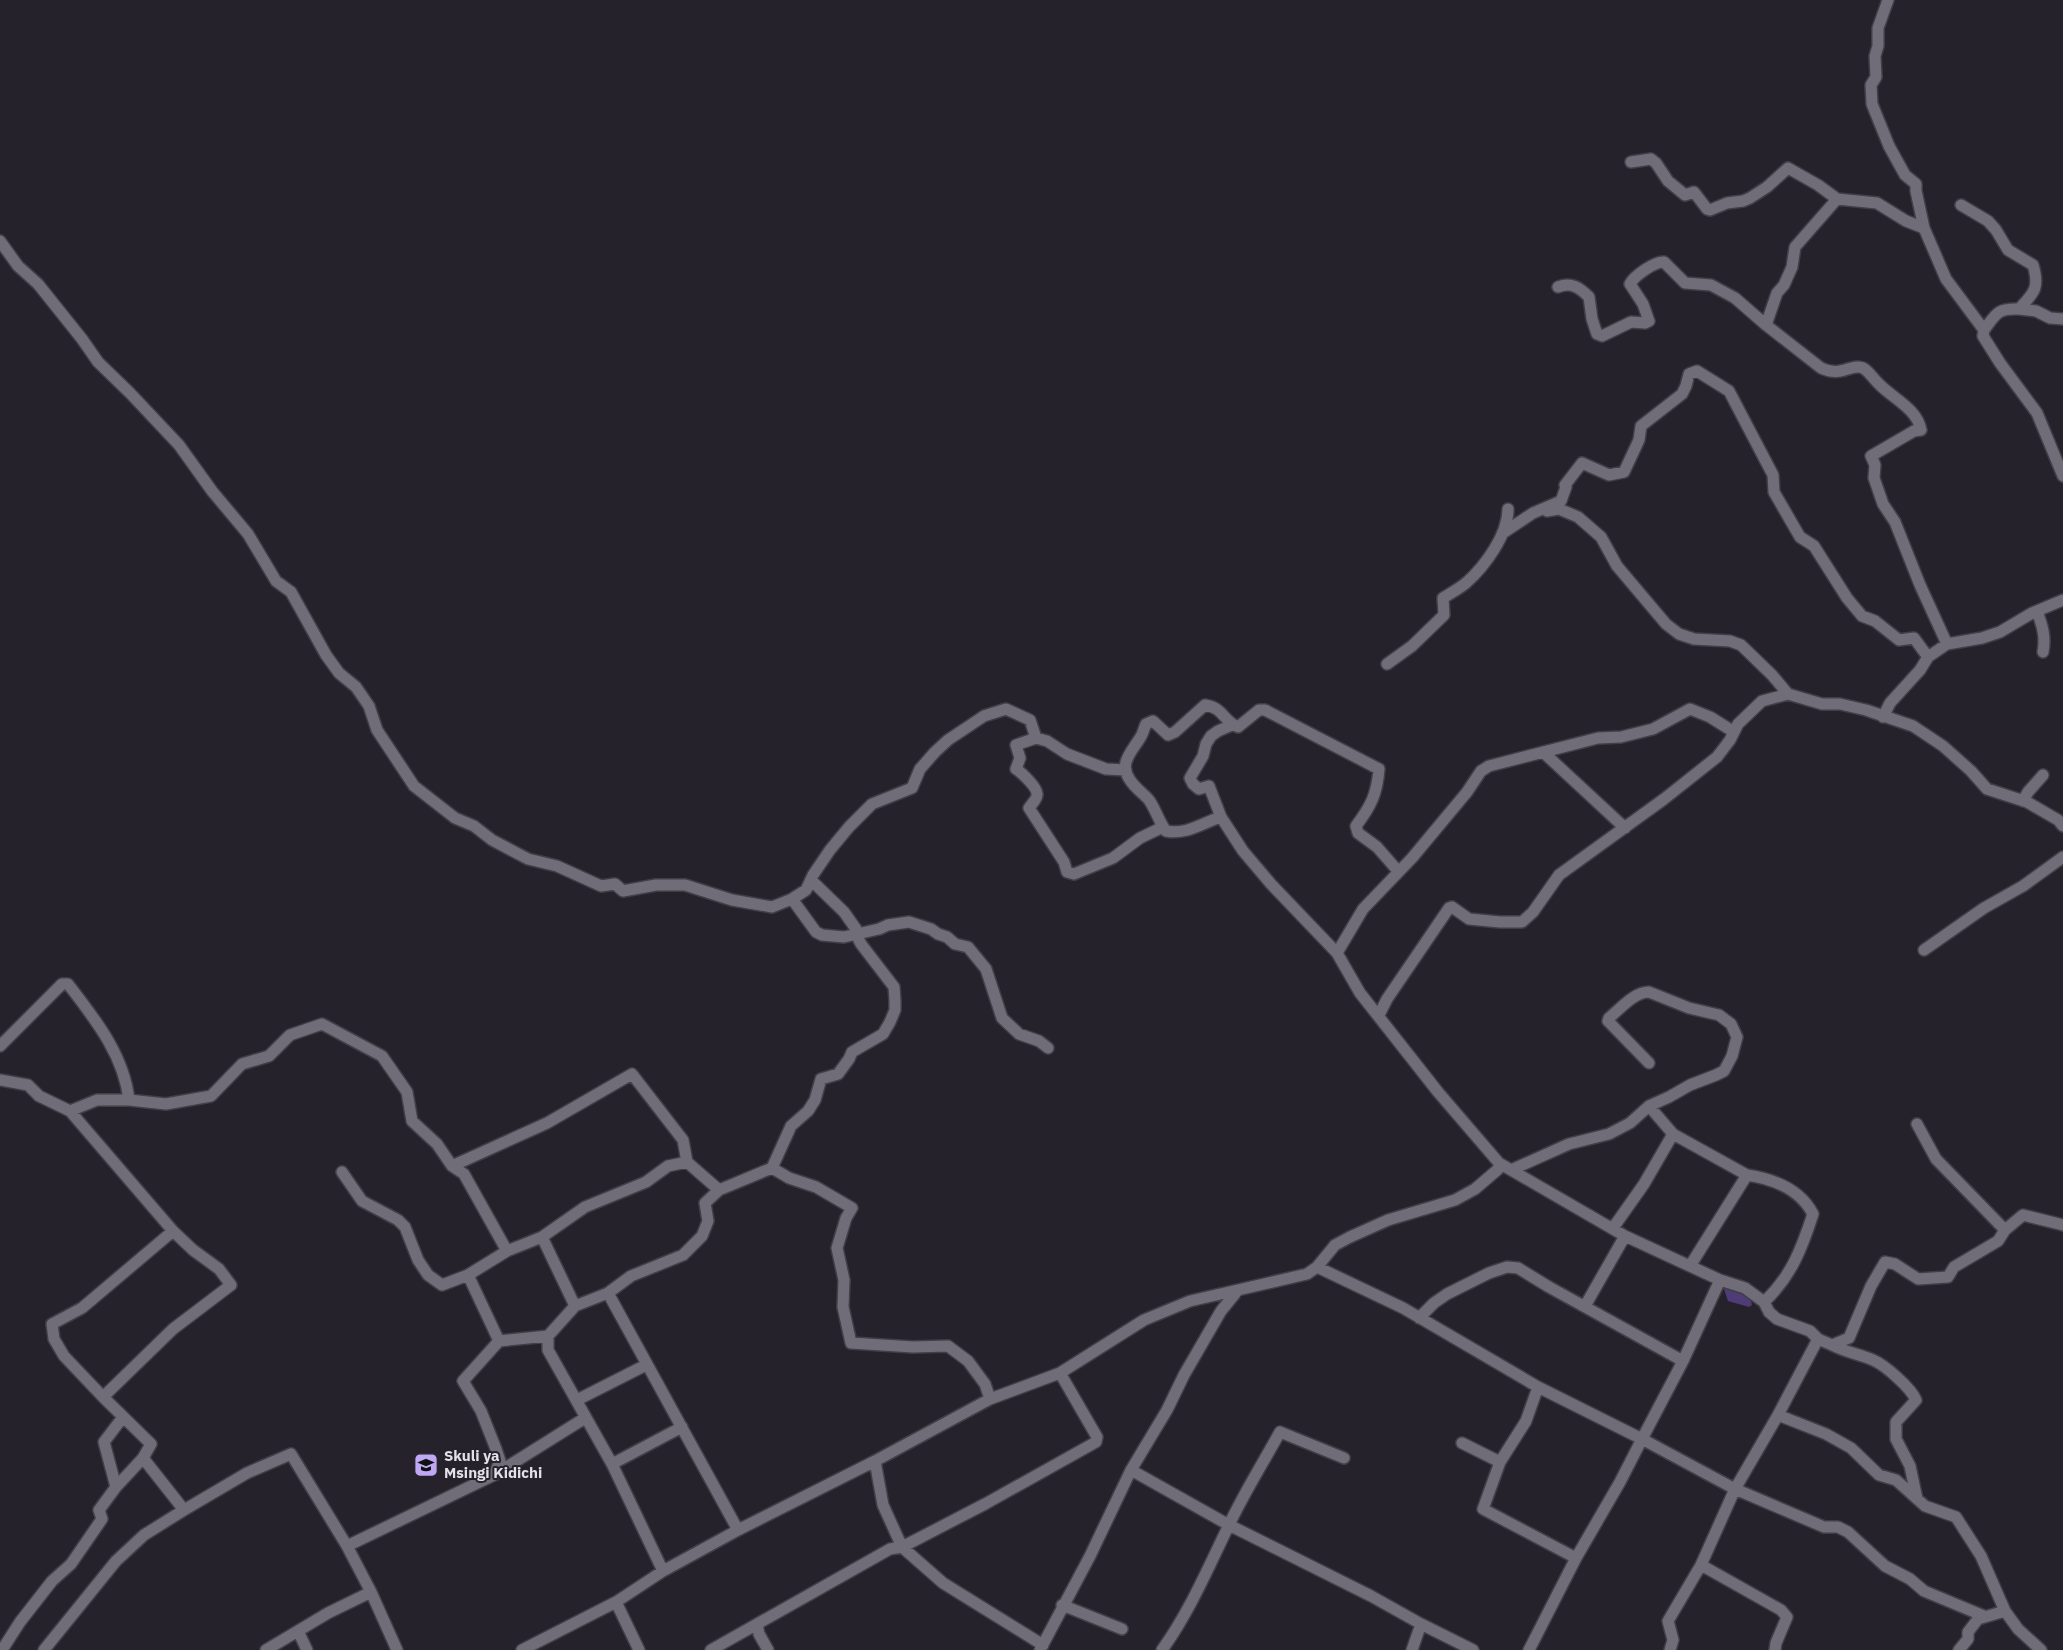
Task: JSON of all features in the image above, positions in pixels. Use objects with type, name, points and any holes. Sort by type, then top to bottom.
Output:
[{"type":"street","points":[[1888,0],[1878,28],[1878,46],[1875,56],[1876,77],[1872,85],[1872,104],[1889,146],[1901,168],[1905,175],[1916,184],[1924,228],[1946,279],[1984,330]]},
{"type":"street","points":[[1631,162],[1651,159],[1656,163],[1668,181],[1686,195],[1694,192],[1707,209],[1710,210],[1727,203],[1750,198],[1767,187],[1788,168],[1818,185],[1837,199],[1877,203],[1906,221],[1924,228]]},
{"type":"street","points":[[1766,325],[1777,293],[1784,285],[1792,267],[1795,247],[1837,199]]},
{"type":"street","points":[[1961,205],[1988,221],[2008,250],[2033,266],[2037,277],[2035,291],[2019,309]]},
{"type":"street","points":[[0,241],[18,266],[38,284],[98,362],[130,392],[179,445],[212,491],[248,534],[276,581],[291,592],[326,655],[339,673],[356,687],[369,706],[377,730],[414,786],[455,818],[474,826],[492,840],[528,859],[557,866],[601,886],[615,884],[623,891],[656,885],[686,885],[732,900],[772,907],[792,899],[806,890],[830,850],[849,827],[872,804],[912,788],[920,769],[935,752],[964,728],[984,716],[1006,709],[1030,720],[1036,738]]},
{"type":"street","points":[[1558,287],[1567,284],[1574,285],[1589,297],[1594,325],[1597,334],[1602,336],[1631,322],[1645,323],[1649,321],[1643,304],[1630,284],[1632,279],[1642,270],[1659,262],[1664,262],[1685,283],[1712,285],[1735,298],[1766,325],[1822,368],[1831,372],[1841,372],[1856,367],[1864,368],[1919,421],[1921,430],[1914,431],[1871,456],[1875,465],[1874,478],[1883,504],[1895,522],[1947,644]]},
{"type":"street","points":[[2063,319],[2050,318],[2036,311],[2004,309],[1997,312],[1984,330],[1983,336],[2037,414],[2063,476]]},
{"type":"street","points":[[1503,532],[1533,512],[1561,501],[1565,485],[1582,463],[1609,475],[1624,472],[1639,440],[1640,426],[1682,394],[1689,374],[1699,371],[1729,391],[1773,474],[1774,492],[1800,537],[1814,546],[1847,598],[1862,616],[1875,621],[1899,640],[1914,638],[1928,657]]},
{"type":"street","points":[[1387,664],[1412,646],[1444,615],[1444,598],[1467,582],[1497,547],[1503,532],[1508,509]]},
{"type":"street","points":[[1533,512],[1559,509],[1578,517],[1602,537],[1617,566],[1666,624],[1679,634],[1694,639],[1730,641],[1741,645],[1772,675],[1788,694]]},
{"type":"street","points":[[1883,717],[1890,703],[1920,670],[1928,657],[1947,644],[1982,638],[2000,632],[2037,611],[2063,600]]},
{"type":"street","points":[[2037,611],[2044,630],[2044,652]]},
{"type":"street","points":[[1379,1015],[1387,999],[1449,908],[1452,907],[1469,919],[1522,922],[1533,912],[1559,875],[1625,828],[1718,757],[1738,724],[1762,701],[1788,694],[1822,704],[1840,704],[1866,710],[1913,726],[1928,735],[1971,771],[1986,788],[2023,801],[2058,820],[2063,826]]},
{"type":"street","points":[[1221,817],[1193,830],[1182,832],[1166,831],[1162,827],[1153,806],[1129,779],[1126,770],[1126,758],[1140,738],[1146,724],[1153,721],[1168,735],[1175,732],[1205,705],[1213,706],[1222,711],[1232,725],[1238,727],[1259,710],[1264,710],[1379,770],[1378,789],[1368,809],[1356,826],[1358,833],[1377,847],[1398,871]]},
{"type":"street","points":[[1337,953],[1363,910],[1412,858],[1467,792],[1481,771],[1489,766],[1598,738],[1621,737],[1653,729],[1690,709],[1710,717],[1734,732]]},
{"type":"street","points":[[1232,725],[1211,736],[1190,778],[1192,784],[1199,790],[1209,786],[1221,817],[1243,851],[1271,884],[1337,953],[1360,993],[1438,1092],[1499,1163],[1625,1236],[1720,1280],[1745,1288],[1764,1302],[1769,1312],[1777,1319],[1810,1331],[1818,1339],[1844,1352],[1875,1360],[1906,1386],[1916,1400],[1896,1422],[1896,1439],[1910,1466],[1917,1499]]},
{"type":"street","points":[[1126,770],[1106,769],[1067,754],[1047,741],[1036,738],[1016,745],[1020,758],[1016,769],[1030,782],[1037,794],[1029,808],[1064,862],[1067,872],[1074,874],[1113,858],[1140,838],[1162,827]]},
{"type":"street","points":[[1543,752],[1625,828]]},
{"type":"street","points":[[2023,801],[2028,792],[2043,775]]},
{"type":"street","points":[[1924,950],[1984,908],[2023,886],[2063,857]]},
{"type":"street","points":[[663,1571],[612,1464],[548,1350],[548,1336],[575,1306],[608,1293],[631,1276],[683,1255],[702,1236],[708,1221],[705,1203],[719,1190],[772,1168],[791,1126],[808,1111],[821,1079],[838,1074],[852,1052],[883,1034],[895,1010],[894,986],[866,950],[856,934],[856,929],[844,912],[811,880]]},
{"type":"street","points":[[792,899],[816,932],[830,936],[856,934],[888,925],[910,922],[948,937],[955,944],[968,947],[986,969],[1002,1018],[1019,1034],[1039,1041],[1048,1048]]},
{"type":"street","points":[[0,1046],[62,984],[68,984],[110,1042],[121,1065],[129,1100]]},
{"type":"street","points":[[1511,1170],[1569,1144],[1610,1134],[1630,1123],[1649,1106],[1690,1085],[1724,1071],[1732,1056],[1738,1037],[1731,1024],[1719,1015],[1689,1008],[1649,992],[1643,992],[1609,1018],[1608,1021],[1649,1063]]},
{"type":"street","points":[[70,1111],[97,1100],[129,1100],[166,1104],[211,1096],[242,1064],[269,1056],[290,1035],[322,1024],[382,1056],[407,1092],[412,1121],[437,1144],[452,1166],[464,1174],[507,1251]]},
{"type":"street","points":[[452,1166],[547,1123],[632,1074],[683,1140],[687,1162],[719,1190]]},
{"type":"street","points":[[0,1080],[28,1085],[39,1096],[70,1111],[173,1231],[193,1250],[219,1269],[231,1285],[173,1329],[103,1397]]},
{"type":"street","points":[[1649,1106],[1673,1134],[1747,1175],[1776,1181],[1799,1195],[1813,1214],[1800,1254],[1774,1293],[1764,1302]]},
{"type":"street","points":[[1917,1124],[1936,1159],[1988,1212],[2009,1226]]},
{"type":"street","points":[[1613,1228],[1644,1184],[1673,1134]]},
{"type":"street","points":[[342,1172],[362,1201],[398,1220],[405,1227],[418,1260],[428,1275],[442,1285],[468,1275],[507,1251],[542,1237],[585,1208],[646,1182],[668,1166],[687,1162]]},
{"type":"street","points":[[522,1650],[536,1647],[616,1602],[663,1571],[738,1530],[874,1461],[990,1399],[1060,1373],[1144,1320],[1190,1301],[1307,1274],[1317,1267],[1335,1245],[1350,1236],[1388,1220],[1455,1200],[1475,1189],[1499,1168],[1499,1163]]},
{"type":"street","points":[[772,1168],[788,1178],[816,1187],[852,1208],[846,1218],[837,1248],[844,1280],[843,1307],[851,1343],[913,1347],[948,1346],[968,1361],[976,1375],[986,1384],[990,1399]]},
{"type":"street","points":[[1690,1266],[1747,1175]]},
{"type":"street","points":[[1832,1345],[1849,1338],[1871,1286],[1884,1262],[1895,1264],[1918,1279],[1948,1277],[1954,1267],[1998,1241],[2009,1226],[2023,1215],[2063,1225]]},
{"type":"street","points":[[2,1650],[20,1622],[52,1581],[71,1564],[94,1533],[102,1519],[99,1510],[116,1487],[143,1458],[152,1444],[64,1356],[54,1339],[52,1324],[82,1308],[173,1231]]},
{"type":"street","points":[[1585,1306],[1625,1236]]},
{"type":"street","points":[[542,1237],[575,1306]]},
{"type":"street","points":[[1317,1267],[1403,1308],[1538,1387],[1642,1439],[1735,1489],[1824,1527],[1838,1527],[1848,1532],[1885,1566],[1910,1579],[1924,1591],[1984,1616]]},
{"type":"street","points":[[1419,1318],[1434,1303],[1447,1294],[1489,1273],[1507,1267],[1518,1268],[1684,1361]]},
{"type":"street","points":[[468,1275],[499,1340]]},
{"type":"street","points":[[1529,1650],[1576,1558],[1620,1482],[1684,1361],[1720,1280]]},
{"type":"street","points":[[874,1461],[883,1504],[902,1547],[943,1583],[1042,1647],[1090,1556],[1130,1470],[1167,1410],[1184,1375],[1221,1311],[1238,1290]]},
{"type":"street","points":[[608,1293],[738,1530]]},
{"type":"street","points":[[494,1475],[500,1461],[481,1411],[463,1381],[499,1340],[548,1336]]},
{"type":"street","points":[[1670,1650],[1673,1640],[1672,1630],[1668,1621],[1700,1565],[1735,1489],[1778,1415],[1818,1339]]},
{"type":"street","points":[[577,1400],[646,1365]]},
{"type":"street","points":[[711,1650],[890,1549],[902,1547],[985,1504],[1096,1442],[1097,1436],[1060,1373]]},
{"type":"street","points":[[1538,1387],[1526,1421],[1500,1462],[1483,1509],[1576,1558]]},
{"type":"street","points":[[1778,1415],[1826,1434],[1851,1448],[1879,1475],[1896,1480],[1925,1506],[1956,1516],[1981,1556],[2005,1610],[2018,1629],[2041,1650]]},
{"type":"street","points":[[116,1487],[104,1442],[123,1417]]},
{"type":"street","points":[[347,1546],[494,1475],[585,1418]]},
{"type":"street","points":[[612,1464],[682,1426]]},
{"type":"street","points":[[1162,1650],[1180,1623],[1204,1580],[1229,1524],[1280,1432],[1344,1458]]},
{"type":"street","points":[[1462,1443],[1500,1462]]},
{"type":"street","points":[[44,1650],[116,1561],[144,1536],[247,1473],[291,1454],[347,1546],[371,1592],[397,1650]]},
{"type":"street","points":[[143,1458],[184,1510]]},
{"type":"street","points":[[1130,1470],[1229,1524],[1473,1650]]},
{"type":"street","points":[[1700,1565],[1786,1614],[1787,1617],[1776,1643],[1776,1650]]},
{"type":"street","points":[[266,1650],[328,1613],[371,1592]]},
{"type":"street","points":[[616,1602],[639,1650]]},
{"type":"street","points":[[1062,1606],[1090,1615],[1122,1629]]},
{"type":"street","points":[[1959,1650],[1968,1639],[1968,1632],[1978,1619],[2005,1610]]},
{"type":"street","points":[[757,1624],[759,1634],[768,1650]]},
{"type":"street","points":[[1412,1650],[1421,1624]]},
{"type":"street","points":[[298,1631],[307,1650]]},
{"type":"shaded area","points":[[1733,1285],[1749,1293],[1752,1305],[1749,1307],[1728,1301],[1724,1289]]},
{"type":"place","name":"Skuli ya Msingi Kidichi","points":[[426,1465]]}]
